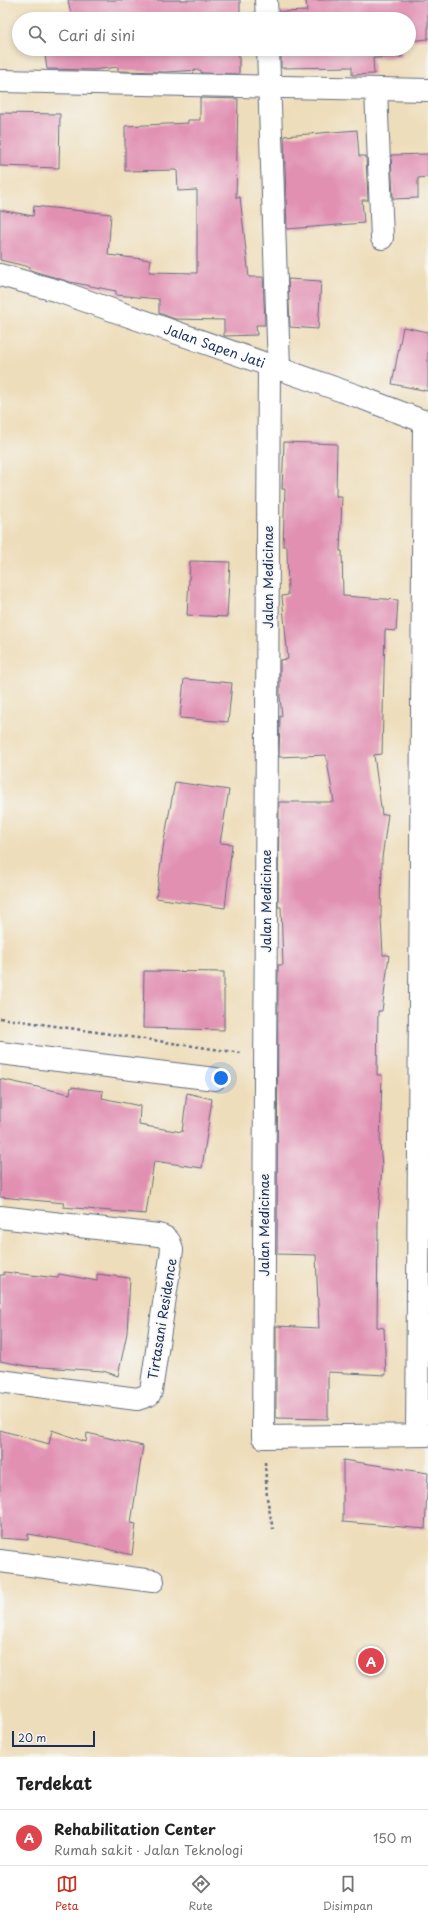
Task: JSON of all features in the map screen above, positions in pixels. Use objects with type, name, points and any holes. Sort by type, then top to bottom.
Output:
[{"type":"street","points":[[266,0],[267,12]]},
{"type":"street","name":"Jalan Medicinae","points":[[263,1437],[265,1057],[274,366],[268,56]]},
{"type":"street","points":[[0,81],[428,90]]},
{"type":"street","points":[[376,89],[382,238]]},
{"type":"street","name":"Jalan Sapen Jati","points":[[0,275],[58,291],[274,366],[426,422]]},
{"type":"street","points":[[263,1437],[422,1435],[426,422]]},
{"type":"street","points":[[0,1054],[215,1079]]},
{"type":"street","name":"Tirtasani Residence","points":[[0,1217],[158,1234],[165,1236],[170,1242],[172,1250],[151,1391],[149,1395],[136,1399],[0,1381]]},
{"type":"street","points":[[0,1561],[153,1581]]},
{"type":"path","points":[[0,1018],[265,1057]]},
{"type":"path","points":[[263,1437],[267,1498],[273,1529]]},
{"type":"building","points":[[68,0],[240,0],[240,12],[71,12]]},
{"type":"building","points":[[306,0],[428,0],[428,39],[416,40],[416,12],[279,12],[307,11]]},
{"type":"building","points":[[45,56],[239,56],[239,74],[201,73],[201,70],[165,72],[118,71],[118,67],[93,70],[47,69]]},
{"type":"building","points":[[281,56],[402,56],[373,58],[374,74],[352,75],[352,67],[281,68]]},
{"type":"building","points":[[200,98],[238,99],[236,198],[240,197],[249,277],[263,277],[265,325],[256,325],[257,335],[224,336],[224,320],[175,319],[159,313],[159,299],[116,295],[116,291],[70,282],[30,270],[30,267],[0,260],[0,210],[33,216],[34,206],[111,214],[108,255],[151,260],[149,272],[197,273],[197,190],[178,191],[177,170],[125,171],[125,126],[188,123],[188,120],[200,120]]},
{"type":"building","points":[[0,113],[60,114],[59,168],[0,166]]},
{"type":"building","points":[[357,130],[359,156],[366,156],[368,200],[362,200],[364,223],[287,229],[284,136]]},
{"type":"building","points":[[428,154],[428,177],[418,178],[418,198],[393,199],[391,155]]},
{"type":"building","points":[[288,279],[321,281],[318,329],[290,327]]},
{"type":"building","points":[[403,327],[428,332],[428,391],[392,384]]},
{"type":"building","points":[[284,442],[337,444],[336,496],[342,496],[340,551],[342,551],[343,596],[398,600],[396,631],[385,630],[382,754],[374,755],[382,815],[388,814],[382,858],[381,918],[383,955],[389,955],[382,1011],[378,1011],[377,1075],[382,1075],[380,1144],[382,1166],[378,1221],[377,1327],[384,1328],[386,1375],[328,1372],[328,1419],[276,1418],[276,1326],[319,1328],[316,1255],[277,1254],[278,965],[283,965],[281,907],[278,907],[279,802],[334,802],[326,755],[279,757],[280,716],[282,716],[280,697],[280,660],[288,659],[282,596],[288,595],[287,546],[283,546],[285,489],[282,489]]},
{"type":"building","points":[[190,561],[230,562],[227,617],[187,615]]},
{"type":"building","points":[[184,679],[232,683],[228,722],[180,718]]},
{"type":"building","points":[[175,782],[229,790],[220,843],[232,844],[225,908],[156,898],[164,841]]},
{"type":"building","points":[[144,971],[224,972],[224,1030],[143,1028]]},
{"type":"building","points":[[0,1079],[70,1094],[71,1087],[103,1091],[102,1098],[140,1106],[139,1125],[182,1132],[187,1093],[212,1099],[202,1168],[154,1161],[146,1214],[63,1207],[64,1203],[0,1197]]},
{"type":"building","points":[[4,1272],[58,1278],[59,1274],[97,1281],[97,1274],[130,1278],[127,1333],[118,1376],[103,1371],[27,1366],[0,1361],[0,1275],[4,1275]]},
{"type":"building","points":[[0,1430],[49,1444],[52,1430],[86,1442],[87,1433],[143,1446],[131,1523],[136,1524],[132,1555],[83,1543],[28,1534],[28,1540],[0,1538]]},
{"type":"building","points":[[343,1460],[428,1473],[425,1529],[343,1522]]},
{"type":"place","name":"Rehabilitation Center","points":[[371,1661]]}]
